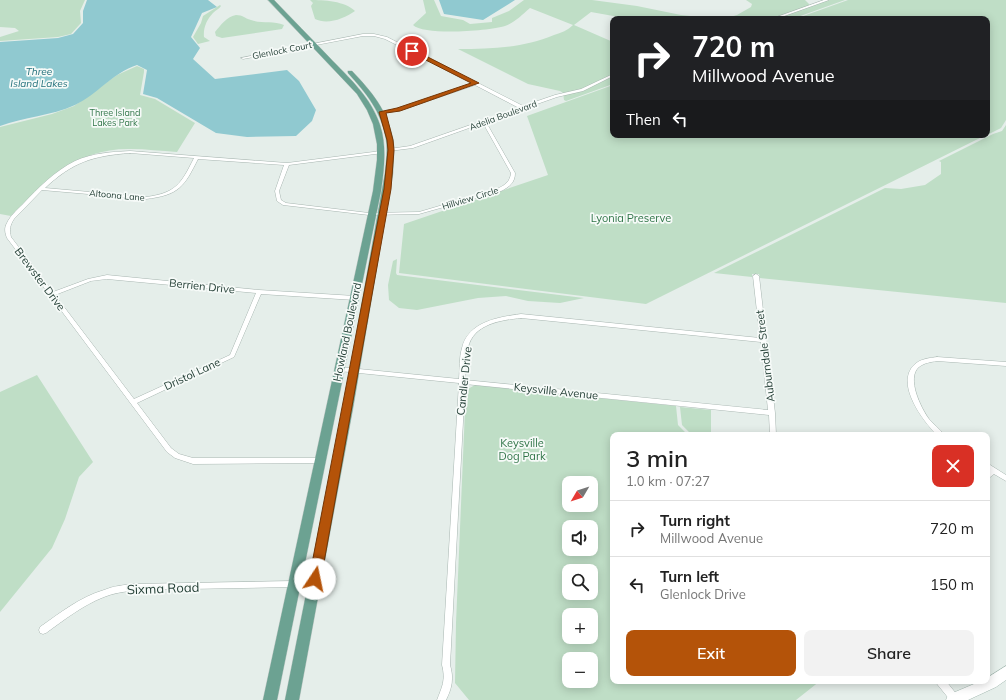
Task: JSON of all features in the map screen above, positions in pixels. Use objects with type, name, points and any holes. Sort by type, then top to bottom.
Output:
[{"type":"main road","name":"Howland Boulevard","points":[[270,700],[355,298],[362,254],[372,214],[380,166],[381,148],[378,127],[360,93],[271,0]]},
{"type":"main road","name":"Howland Boulevard","points":[[292,700],[375,255],[384,214],[391,150],[390,140],[382,112],[367,90],[316,37]]},
{"type":"main road","points":[[381,148],[391,150]]},
{"type":"main road","points":[[990,683],[1006,672]]},
{"type":"main road","points":[[954,699],[989,684]]},
{"type":"street","points":[[810,0],[820,3]]},
{"type":"street","points":[[782,16],[827,0]]},
{"type":"street","name":"Glenlock Court","points":[[243,58],[362,35],[380,36],[523,108]]},
{"type":"street","name":"Adelia Boulevard","points":[[391,150],[411,147],[556,96],[582,90],[610,76]]},
{"type":"street","points":[[382,112],[398,110],[476,83]]},
{"type":"street","name":"Hillview Circle","points":[[384,214],[419,213],[499,190],[510,185],[513,179],[513,173],[484,122]]},
{"type":"street","name":"Brewster Drive","points":[[321,462],[193,461],[177,456],[169,450],[9,237],[7,232],[8,224],[12,218],[41,189],[67,167],[82,160],[100,155],[130,152],[287,164],[381,148]]},
{"type":"street","name":"Altoona Lane","points":[[41,189],[146,198],[155,197],[168,194],[183,184],[197,157]]},
{"type":"street","points":[[287,164],[277,191],[279,201],[285,204],[372,214],[384,214]]},
{"type":"street","name":"Auburndale Street","points":[[756,276],[773,432]]},
{"type":"street","name":"Berrien Drive","points":[[52,294],[90,280],[108,277],[259,292],[355,298]]},
{"type":"street","name":"Dristol Lane","points":[[133,402],[232,356],[259,292]]},
{"type":"street","name":"Candler Drive","points":[[441,700],[447,688],[449,674],[446,665],[465,346],[472,334],[482,326],[503,318],[521,316],[764,340]]},
{"type":"street","points":[[938,432],[926,419],[916,398],[910,379],[913,369],[918,363],[928,359],[937,359],[1006,364]]},
{"type":"street","name":"Keysville Avenue","points":[[340,369],[772,413]]},
{"type":"street","points":[[990,468],[1006,478]]},
{"type":"street","name":"Sixma Road","points":[[42,630],[77,606],[101,594],[115,590],[134,587],[295,584]]},
{"type":"street","points":[[942,684],[954,699]]},
{"type":"green space","points":[[0,0],[85,0],[80,11],[81,23],[71,34],[58,37],[0,41],[0,37],[19,31],[15,28],[0,27]]},
{"type":"green space","points":[[310,0],[340,3],[355,11],[335,20],[320,21],[315,19],[311,6],[313,3]]},
{"type":"green space","points":[[423,0],[434,0],[441,16],[463,20],[470,24],[492,22],[492,18],[509,11],[524,0],[592,0],[637,6],[690,16],[613,16],[591,12],[574,25],[610,41],[610,85],[566,101],[564,100],[563,93],[560,91],[528,84],[458,49],[483,49],[531,43],[562,32],[573,25],[530,8],[512,23],[485,30],[457,32],[430,30],[413,25],[426,13]]},
{"type":"green space","points":[[746,0],[805,0],[809,5],[830,0],[845,0],[800,16],[734,16],[751,7],[752,4]]},
{"type":"green space","points":[[848,0],[1006,0],[1006,120],[1001,128],[990,134],[990,16],[803,16]]},
{"type":"green space","points":[[220,5],[221,6],[209,18],[205,27],[204,37],[210,41],[198,44],[193,37],[201,23],[203,16]]},
{"type":"green space","points":[[236,15],[259,22],[284,25],[282,29],[222,38],[216,36],[215,32],[222,24],[227,19]]},
{"type":"green space","name":"Three Island Lakes Park","points":[[137,66],[144,69],[140,95],[155,99],[195,123],[177,152],[131,149],[112,150],[94,154],[78,160],[50,179],[11,216],[0,214],[0,127],[52,114],[74,106],[117,75]]},
{"type":"green space","name":"Lyonia Preserve","points":[[610,86],[610,138],[980,138],[646,304],[399,273],[404,224],[548,175],[527,116]]},
{"type":"green space","points":[[1006,125],[1006,303],[760,278],[759,274],[752,274],[752,277],[714,273],[885,188],[901,189],[925,185],[941,174],[941,162],[939,161],[1002,131]]},
{"type":"green space","points":[[397,259],[397,275],[584,298],[560,303],[528,301],[506,296],[478,298],[417,310],[399,308],[389,300],[388,285],[393,261]]},
{"type":"green space","points":[[37,375],[93,462],[79,477],[65,519],[52,548],[0,612],[0,392]]},
{"type":"green space","name":"Keysville Dog Park","points":[[475,385],[676,406],[678,425],[685,432],[610,432],[610,684],[816,684],[796,700],[469,700],[455,683],[456,623],[466,390]]},
{"type":"green space","points":[[680,407],[711,410],[711,432],[689,432],[682,425]]},
{"type":"water","name":"Three Island Lakes","points":[[87,0],[208,0],[217,7],[202,13],[191,37],[200,48],[193,59],[215,79],[287,70],[299,81],[316,110],[312,121],[296,136],[247,137],[216,133],[157,98],[143,94],[147,70],[137,65],[112,79],[75,105],[57,112],[18,120],[0,126],[0,42],[58,38],[73,34],[83,23],[83,11]]},
{"type":"water","points":[[439,0],[515,0],[483,20],[444,14]]},
{"type":"route","points":[[315,579],[388,189],[391,150],[387,126],[382,112],[398,110],[476,83],[412,51]]}]
